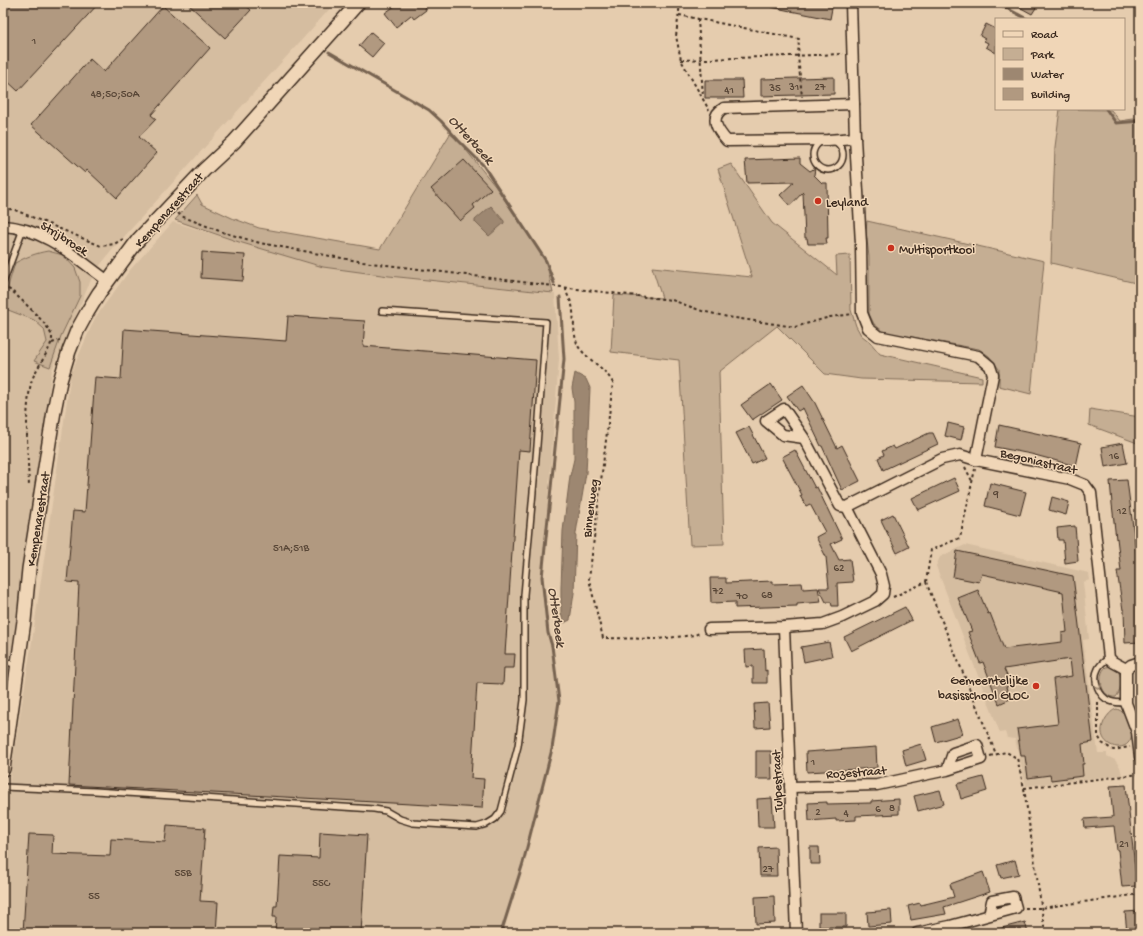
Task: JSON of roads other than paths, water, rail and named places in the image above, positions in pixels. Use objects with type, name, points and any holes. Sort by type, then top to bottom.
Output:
[{"type":"street","name":"Kempenarestraat","points":[[108,281],[128,264],[176,212],[225,155],[234,142],[358,3]]},
{"type":"street","points":[[851,3],[855,138],[861,244],[862,313],[868,328],[878,336],[978,356],[990,366],[993,375],[976,460]]},
{"type":"street","points":[[854,104],[724,108],[718,111],[716,121],[717,128],[727,141],[828,140],[855,138]]},
{"type":"street","name":"Kempenarestraat","points":[[3,769],[24,621],[29,569],[60,381],[69,351],[77,331],[88,311],[138,240],[222,152],[234,142]]},
{"type":"street","name":"Strijbroek","points":[[3,226],[24,228],[44,236],[108,281]]},
{"type":"street","points":[[709,629],[784,627],[824,624],[842,618],[875,601],[883,594],[884,586],[881,574],[847,507],[840,506],[804,438]]},
{"type":"street","name":"Begoniastraat","points":[[847,507],[942,459],[960,455],[976,460],[1070,479],[1085,485],[1091,493],[1109,658]]},
{"type":"street","name":"Tulpestraat","points":[[784,627],[796,933]]},
{"type":"street","points":[[1109,658],[1126,669]]},
{"type":"street","points":[[1126,669],[1131,665],[1140,662]]},
{"type":"street","points":[[1126,669],[1126,703],[1137,732],[1140,757]]},
{"type":"street","name":"Rozestraat","points":[[790,787],[877,785],[947,770],[981,759],[977,745],[953,753],[947,770]]},
{"type":"street","points":[[918,933],[989,915],[992,901],[1014,897],[1016,908]]},
{"type":"lane","points":[[828,140],[835,141],[840,146],[843,153],[842,161],[838,167],[832,171],[824,171],[817,167],[813,161],[812,154],[814,147],[820,142],[828,140]]},
{"type":"lane","points":[[3,283],[24,228]]},
{"type":"lane","points":[[3,787],[95,791],[374,809],[386,811],[400,819],[413,823],[477,827],[487,824],[495,819],[501,810],[518,746],[524,700],[524,595],[546,322],[382,311]]},
{"type":"lane","points":[[1109,658],[1098,667],[1096,673],[1097,686],[1102,696],[1111,702],[1126,703]]},
{"type":"lane","points":[[3,662],[18,665]]},
{"type":"water","points":[[491,206],[504,221],[504,223],[489,236],[475,222],[475,220]]},
{"type":"water","points":[[575,373],[586,379],[590,388],[586,473],[576,533],[574,593],[570,620],[564,623],[561,613],[563,531],[570,476],[574,459],[574,402],[572,388]]},
{"type":"waterway","points":[[997,3],[1025,18]]},
{"type":"waterway","name":"Otterbeek","points":[[329,52],[429,110],[441,121],[483,165],[546,261],[554,283]]},
{"type":"waterway","points":[[1107,110],[1116,123],[1140,121]]},
{"type":"waterway","name":"Otterbeek","points":[[501,933],[523,863],[552,749],[559,701],[552,646],[548,633],[542,577],[564,359],[560,297]]},
{"type":"place","name":"Leyland","points":[[818,201]]},
{"type":"place","name":"Multisportkooi","points":[[891,248]]},
{"type":"place","name":"Gemeentelijke basisschool GLOC","points":[[1036,686]]}]
